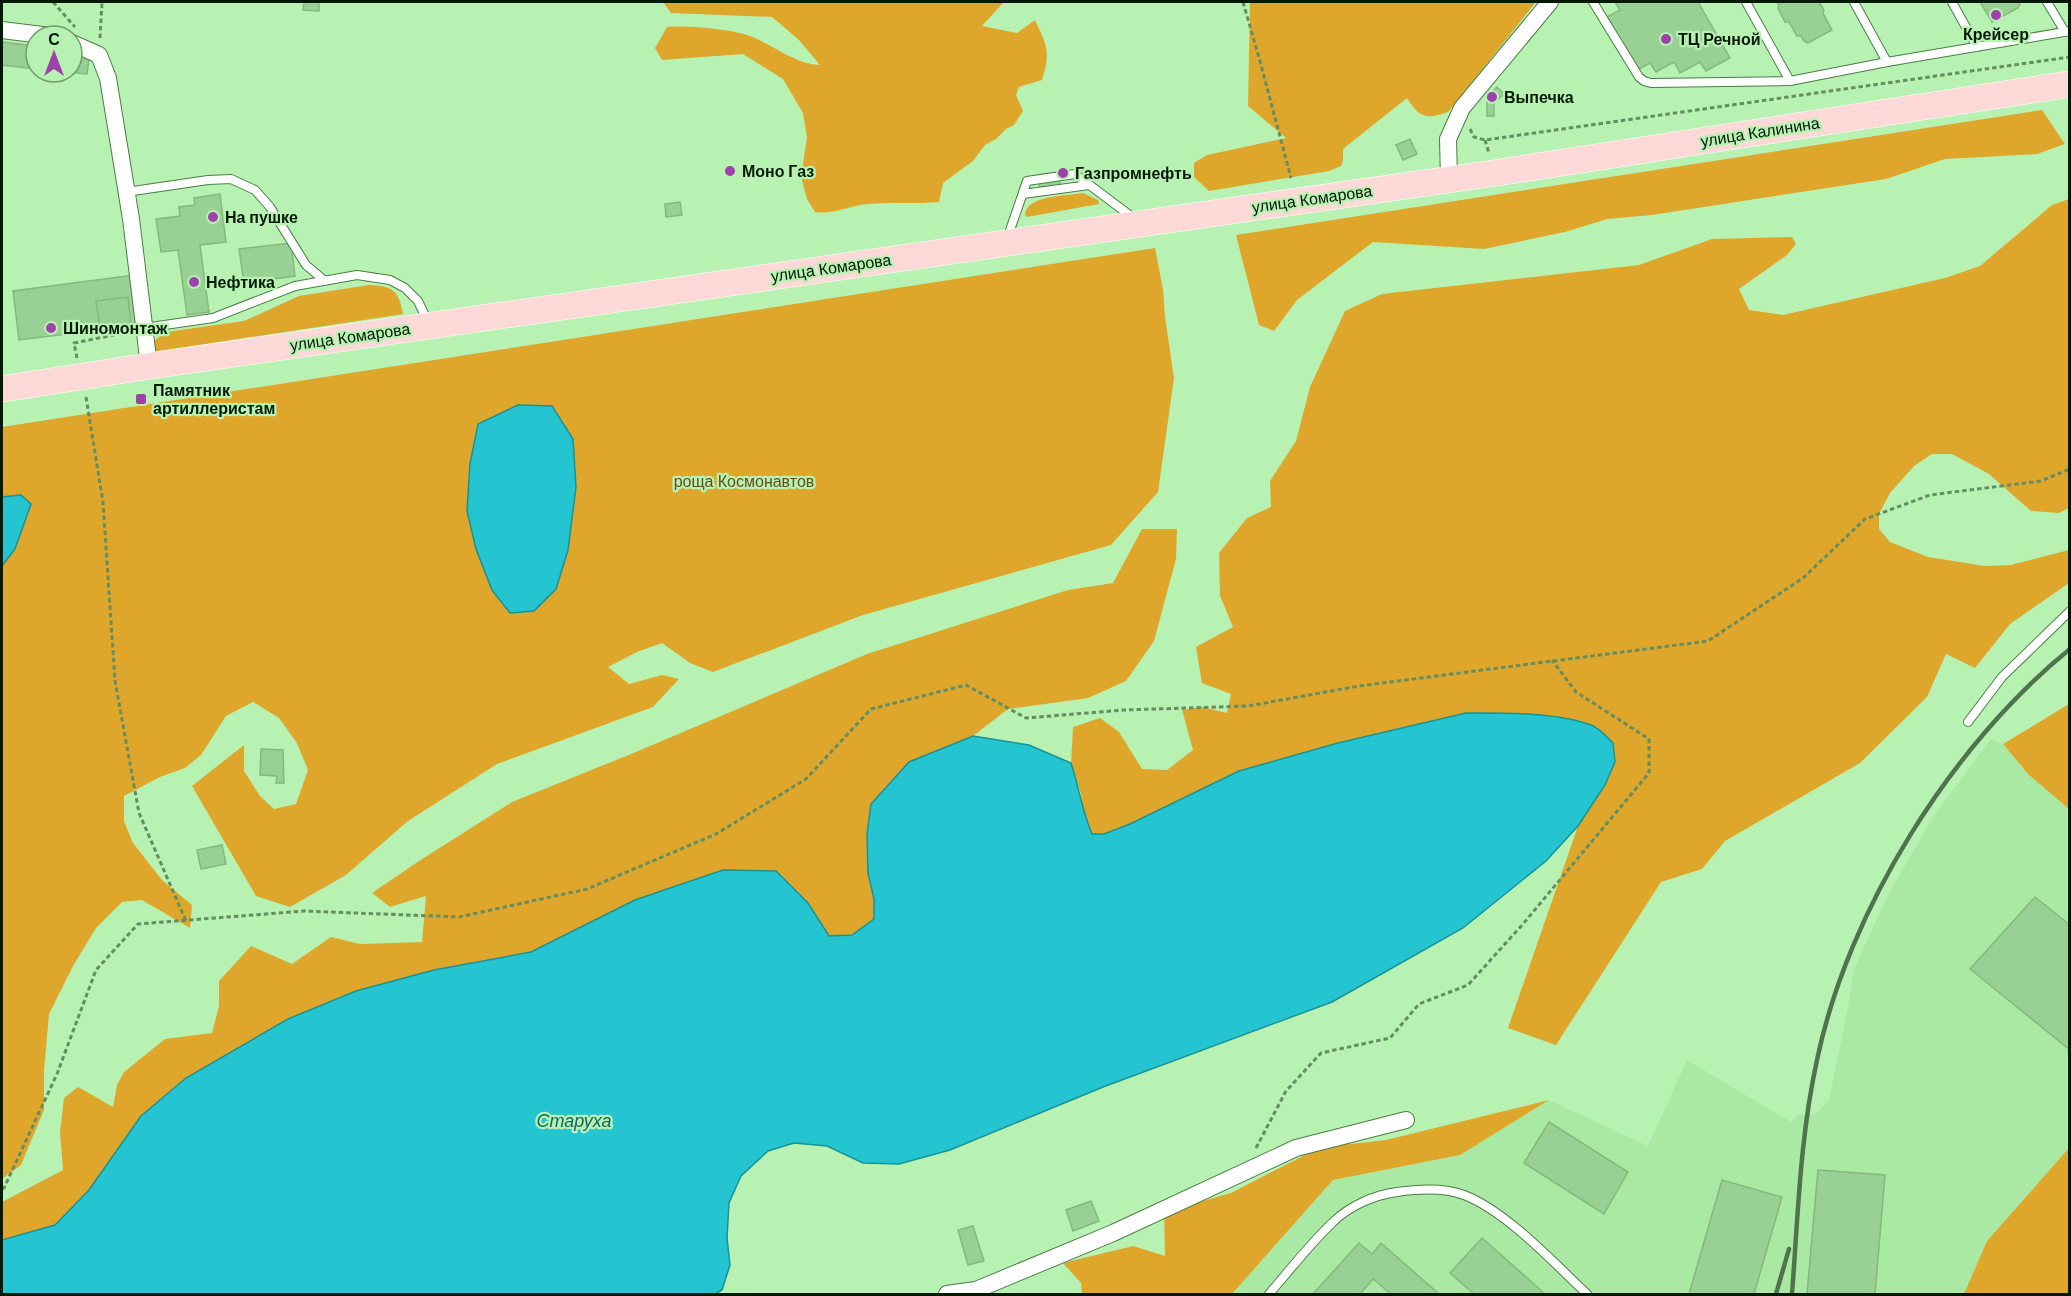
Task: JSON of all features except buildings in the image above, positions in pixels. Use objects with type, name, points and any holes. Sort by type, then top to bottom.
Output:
[{"type":"main road","name":"улица Калинина","points":[[1449,179],[2070,84]]},
{"type":"main road","name":"улица Комарова","points":[[2,389],[1449,179]]},
{"type":"street","points":[[1449,179],[1448,139],[1462,108],[1550,2]]},
{"type":"street","points":[[2,30],[24,33]]},
{"type":"street","points":[[84,48],[99,55],[108,78],[149,366]]},
{"type":"street","points":[[947,1294],[976,1290],[1113,1233],[1296,1148],[1406,1120]]},
{"type":"lane","points":[[1593,2],[1640,77],[1651,83],[1790,81],[1887,62],[2067,32],[2047,2]]},
{"type":"lane","points":[[1746,2],[1790,81]]},
{"type":"lane","points":[[1854,2],[1887,62]]},
{"type":"lane","points":[[1952,2],[1977,47]]},
{"type":"lane","points":[[1005,243],[1027,181],[1075,174],[1141,224]]},
{"type":"lane","points":[[126,192],[208,180],[231,179],[255,190],[270,207],[306,265],[325,281]]},
{"type":"lane","points":[[144,328],[213,318],[294,286],[357,275],[390,280],[405,288],[418,301],[429,326]]},
{"type":"lane","points":[[1968,722],[2002,677],[2070,611]]},
{"type":"lane","points":[[1269,1294],[1333,1221],[1359,1204],[1381,1194],[1415,1189],[1440,1190],[1463,1195],[1487,1207],[1521,1233],[1587,1294]]},
{"type":"path","points":[[99,55],[102,2]]},
{"type":"path","points":[[1243,2],[1291,178]]},
{"type":"path","points":[[1485,140],[2070,57]]},
{"type":"path","points":[[91,414],[102,502],[115,681],[139,813],[186,921]]},
{"type":"path","points":[[2,1189],[57,1074],[96,970],[138,924],[304,911],[459,917],[587,889],[716,834],[806,779],[871,709],[966,685],[1026,718],[1124,710],[1248,706],[1359,686],[1708,640],[1803,578],[1865,519],[1930,495],[2041,481],[2070,469]]},
{"type":"path","points":[[1244,1172],[1286,1091],[1321,1053],[1390,1038],[1419,1004],[1468,985],[1523,924],[1649,773],[1649,739],[1576,692],[1552,660]]},
{"type":"shaded area","points":[[1991,739],[2003,744],[2029,775],[2069,809],[2069,1148],[1987,1241],[1964,1294],[1232,1294],[1333,1180],[1460,1155],[1549,1100],[1648,1146],[1687,1060],[1791,1122],[1798,1114],[1815,1115],[1829,1100],[1854,969],[1889,893],[1933,817]]},
{"type":"green space","points":[[663,2],[1004,2],[982,26],[1017,33],[1035,20],[1045,43],[1046,62],[1042,80],[1019,87],[1016,95],[1023,111],[1014,125],[985,145],[973,161],[943,183],[939,202],[867,204],[821,213],[815,212],[807,199],[801,177],[807,137],[803,113],[783,79],[743,54],[662,60],[655,48],[667,27],[707,28],[747,35],[801,61],[820,65],[799,40],[772,17],[671,13]]},
{"type":"green space","points":[[1250,2],[1536,2],[1448,112],[1434,116],[1423,115],[1407,98],[1343,149],[1341,166],[1329,171],[1209,191],[1194,177],[1194,163],[1207,155],[1286,138],[1248,106]]},
{"type":"green space","points":[[2042,110],[2065,144],[2037,154],[1945,159],[1886,179],[1652,215],[1607,219],[1565,232],[1484,249],[1373,242],[1297,300],[1274,331],[1259,325],[1236,235]]},
{"type":"green space","points":[[1083,193],[1098,200],[1099,204],[1027,217],[1025,215],[1027,208],[1039,200]]},
{"type":"green space","points":[[2069,199],[2069,508],[2059,513],[2031,511],[1989,474],[1952,454],[1932,454],[1914,466],[1890,493],[1879,514],[1879,529],[1890,542],[1928,557],[1985,566],[2011,565],[2069,550],[2069,583],[2010,624],[1975,668],[1946,654],[1927,697],[1860,763],[1725,841],[1702,869],[1661,882],[1556,1045],[1508,1028],[1578,826],[1605,785],[1570,720],[1513,713],[1466,713],[1338,743],[1239,771],[1130,824],[1104,834],[1092,834],[1084,816],[1081,794],[1071,763],[1073,727],[1100,718],[1119,732],[1142,769],[1167,770],[1193,750],[1182,710],[1202,707],[1227,713],[1231,694],[1202,683],[1196,647],[1233,627],[1220,596],[1219,553],[1247,518],[1271,507],[1270,481],[1296,441],[1310,387],[1345,311],[1382,294],[1639,265],[1712,239],[1792,237],[1796,244],[1787,255],[1739,289],[1749,310],[1783,315],[1945,278],[1980,266],[2052,205]]},
{"type":"green space","name":"роща Космонавтов","points":[[1155,248],[1163,289],[1174,378],[1158,492],[1111,545],[863,615],[713,672],[690,663],[662,643],[637,652],[608,667],[629,684],[662,675],[679,679],[653,707],[497,764],[408,821],[346,875],[290,907],[256,896],[192,786],[244,745],[244,771],[260,796],[274,809],[296,804],[308,770],[297,743],[279,718],[253,702],[226,716],[201,755],[185,768],[160,777],[124,796],[124,821],[133,843],[162,880],[192,905],[190,928],[142,900],[122,902],[96,928],[73,966],[49,1014],[44,1071],[44,1110],[21,1165],[2,1179],[2,566],[15,549],[21,495],[2,497],[2,427]],"holes":[[[478,424],[510,613],[492,590],[476,549],[467,511],[470,464]]]},
{"type":"green space","points":[[369,285],[394,291],[403,314],[153,352],[152,342],[166,332],[244,321],[299,296]]},
{"type":"green space","points":[[1142,529],[1177,529],[1176,559],[1154,641],[1126,681],[1088,698],[1008,709],[973,736],[909,762],[868,873],[874,899],[874,919],[852,935],[829,936],[808,903],[635,900],[531,952],[434,970],[356,991],[288,1019],[141,1116],[89,1190],[55,1225],[2,1240],[2,1202],[63,1170],[60,1132],[64,1098],[78,1087],[113,1107],[117,1085],[124,1072],[165,1039],[212,1033],[219,1006],[219,981],[251,946],[292,964],[331,937],[360,944],[422,942],[426,896],[390,907],[372,893],[512,802],[867,654],[1068,590],[1113,583]]},
{"type":"green space","points":[[2069,704],[2069,809],[2029,775],[2003,744]]},
{"type":"green space","points":[[1549,1100],[1460,1155],[1333,1180],[1232,1294],[1082,1294],[1081,1283],[1063,1263],[1133,1246],[1165,1256],[1164,1212],[1231,1193],[1326,1144],[1386,1140]]},
{"type":"green space","points":[[2069,1148],[2069,1294],[1964,1294],[1987,1241]]},
{"type":"water","points":[[518,405],[552,406],[573,439],[576,487],[568,550],[556,589],[534,611],[510,613],[492,590],[476,549],[467,511],[470,464],[478,424]]},
{"type":"water","points":[[21,495],[31,504],[15,549],[2,566],[2,497]]},
{"type":"water","name":"Старуха","points":[[1466,713],[1546,715],[1591,725],[1600,730],[1613,743],[1615,762],[1605,785],[1578,826],[1546,861],[1463,928],[1332,1002],[1103,1087],[950,1150],[899,1164],[863,1163],[827,1146],[794,1143],[768,1151],[741,1176],[729,1203],[727,1238],[730,1265],[722,1290],[715,1294],[2,1294],[2,1240],[55,1225],[89,1190],[141,1116],[186,1078],[288,1019],[356,991],[434,970],[531,952],[635,900],[723,870],[776,871],[808,903],[829,936],[852,935],[874,919],[874,899],[868,873],[867,834],[871,804],[909,762],[973,736],[1029,745],[1071,763],[1092,834],[1104,834],[1130,824],[1239,771],[1338,743]]},
{"type":"railway","points":[[1792,1294],[1800,1177],[1811,1089],[1832,1003],[1853,946],[1879,890],[1910,835],[1946,782],[1985,733],[2026,688],[2070,649]]},
{"type":"railway","points":[[1776,1294],[1789,1249]]},
{"type":"place","name":"Крейсер","points":[[1996,15]]},
{"type":"place","name":"ТЦ Речной","points":[[1666,39]]},
{"type":"place","name":"Выпечка","points":[[1492,97]]},
{"type":"place","name":"Моно Газ","points":[[730,171]]},
{"type":"place","name":"Газпромнефть","points":[[1063,173]]},
{"type":"place","name":"На пушке","points":[[213,217]]},
{"type":"place","name":"Нефтика","points":[[194,282]]},
{"type":"place","name":"Шиномонтаж","points":[[51,328]]},
{"type":"place","name":"Памятник артиллеристам","points":[[141,399]]}]
